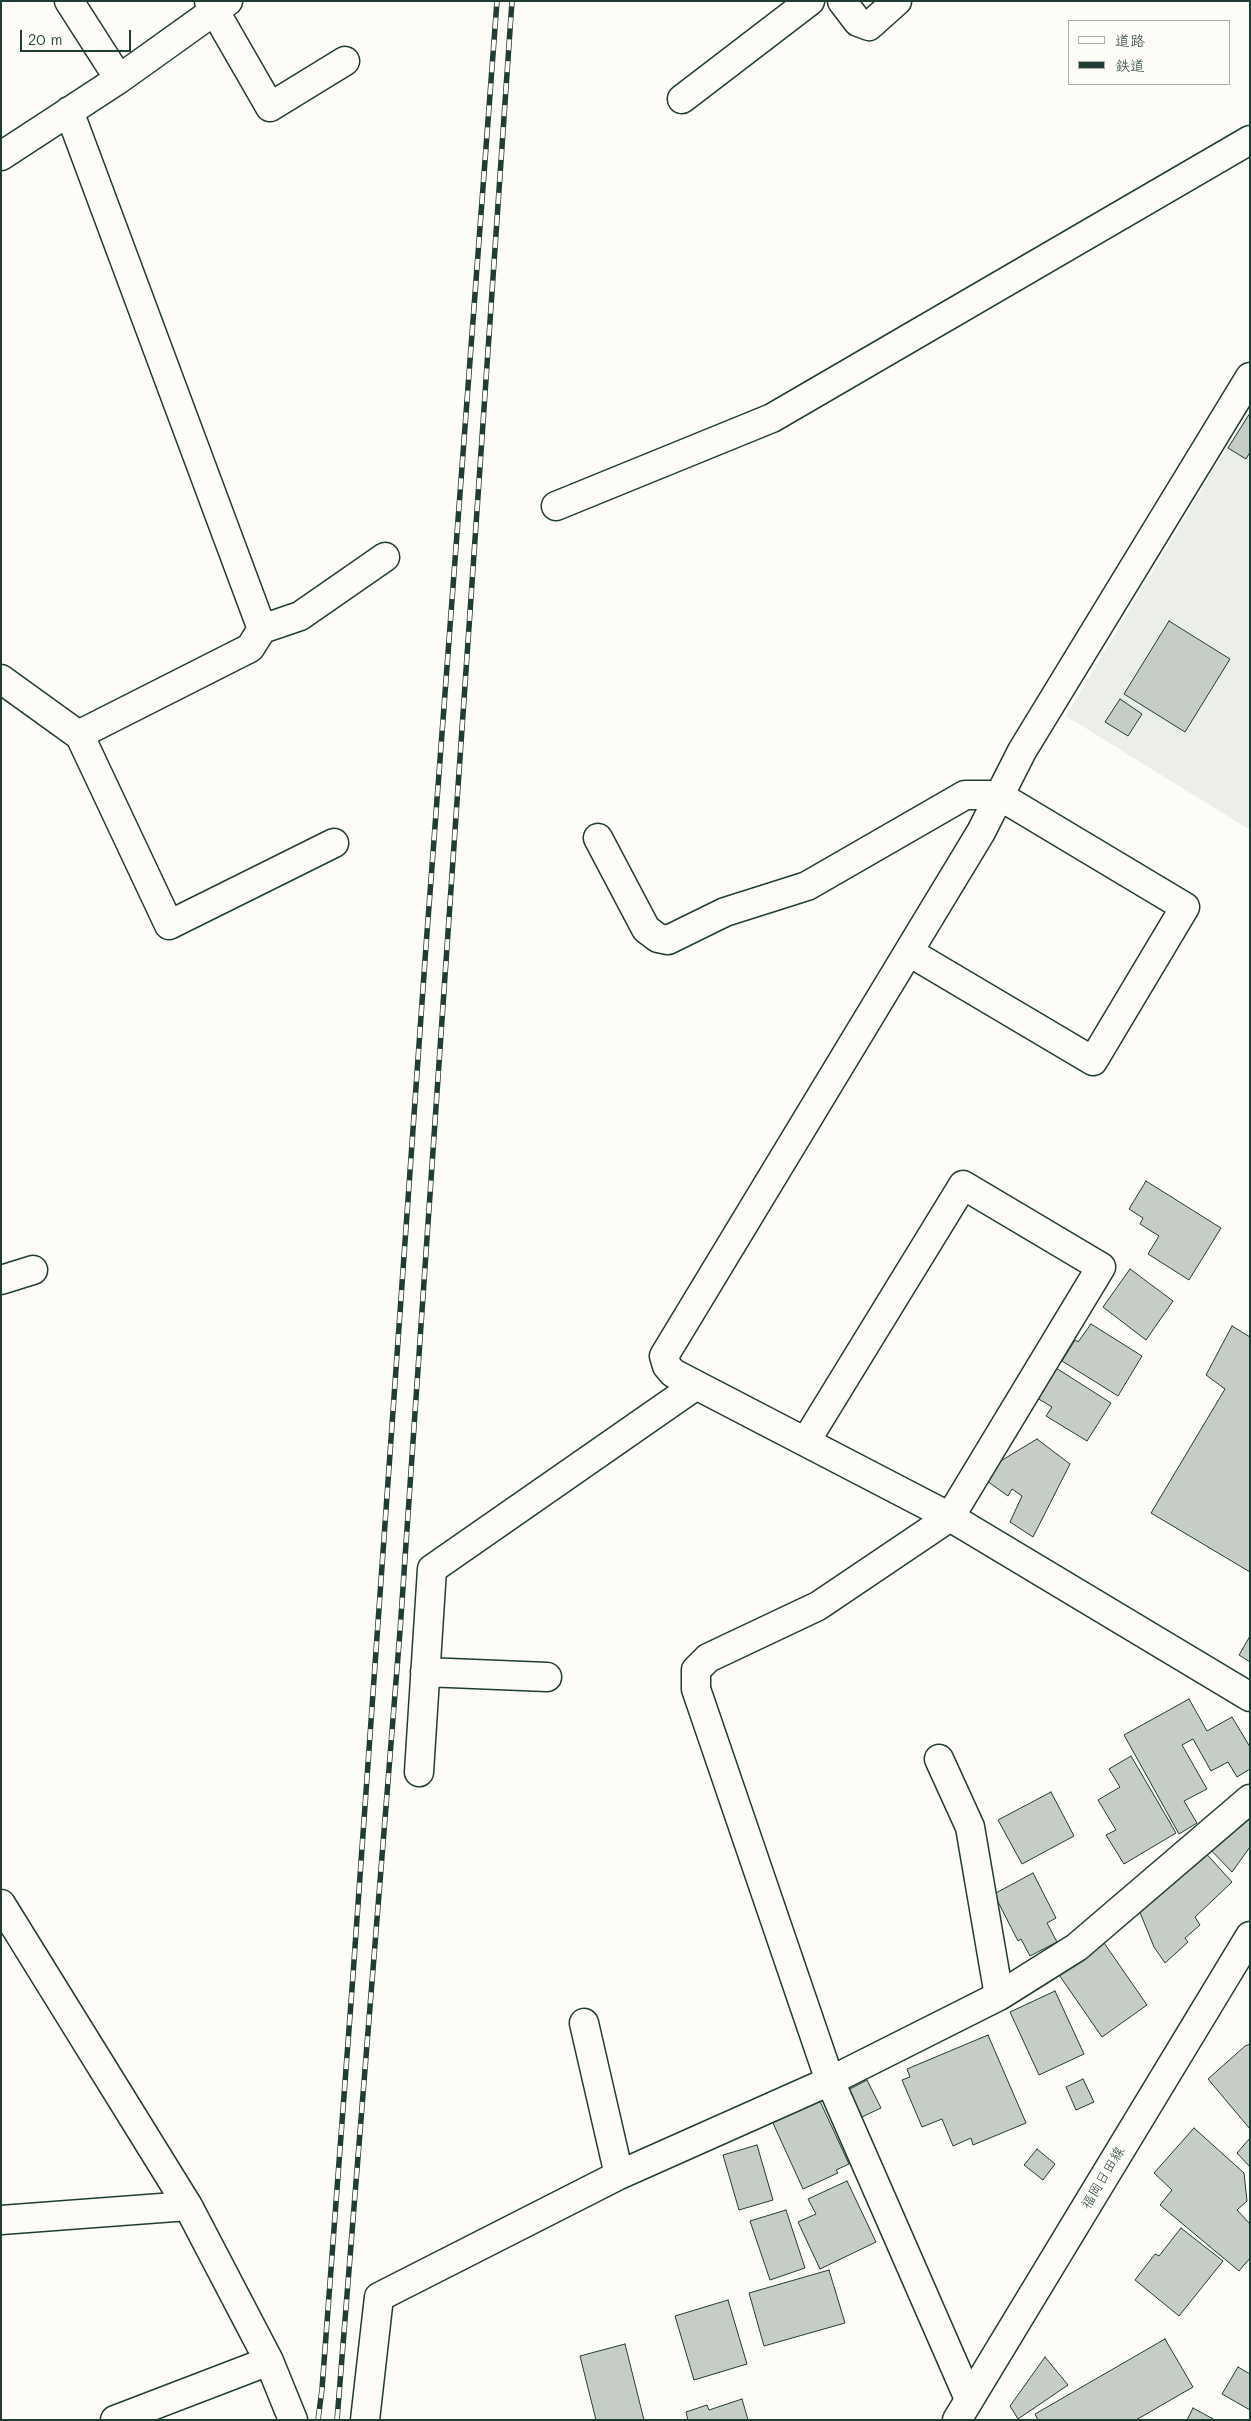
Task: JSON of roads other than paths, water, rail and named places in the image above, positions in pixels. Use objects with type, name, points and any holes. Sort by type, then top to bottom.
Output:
[{"type":"street","points":[[69,1],[119,79]]},
{"type":"street","points":[[682,99],[810,1]]},
{"type":"street","points":[[842,1],[858,22],[869,26],[897,1]]},
{"type":"street","points":[[1,156],[119,79],[217,4],[270,107],[346,61]]},
{"type":"street","points":[[69,111],[262,629]]},
{"type":"street","points":[[556,506],[772,418],[1250,140]]},
{"type":"street","points":[[1250,377],[1022,751],[998,795],[981,832],[664,1356],[667,1366],[673,1374],[950,1517],[1250,1697]]},
{"type":"street","points":[[80,736],[86,731],[250,648],[262,629],[300,616],[385,557]]},
{"type":"street","points":[[1,679],[80,736],[169,925],[334,842]]},
{"type":"street","points":[[598,838],[646,929],[658,938],[668,940],[725,912],[807,886],[965,795],[998,795],[1185,907],[1093,1061],[909,952]]},
{"type":"street","points":[[806,1441],[963,1185],[1100,1267],[950,1517],[818,1606],[708,1658],[696,1670],[696,1689],[830,2081],[963,2409]]},
{"type":"street","points":[[1,1280],[33,1270]]},
{"type":"street","points":[[419,1772],[432,1568],[695,1386]]},
{"type":"street","points":[[425,1672],[547,1678]]},
{"type":"street","points":[[939,1759],[970,1827],[999,1996]]},
{"type":"street","points":[[365,2420],[379,2297],[619,2175],[830,2081],[999,1996],[1077,1947],[1250,1799]]},
{"type":"street","points":[[1,1904],[188,2206],[268,2361],[293,2420]]},
{"type":"street","name":"福岡日田線","points":[[963,2409],[1250,1936]]},
{"type":"street","points":[[584,2023],[619,2175]]},
{"type":"street","points":[[1,2220],[188,2206]]},
{"type":"street","points":[[115,2420],[268,2361]]},
{"type":"railway","points":[[318,2420],[322,2389],[352,1989],[426,946],[497,1]]},
{"type":"railway","points":[[337,2420],[400,1631],[512,1]]}]
